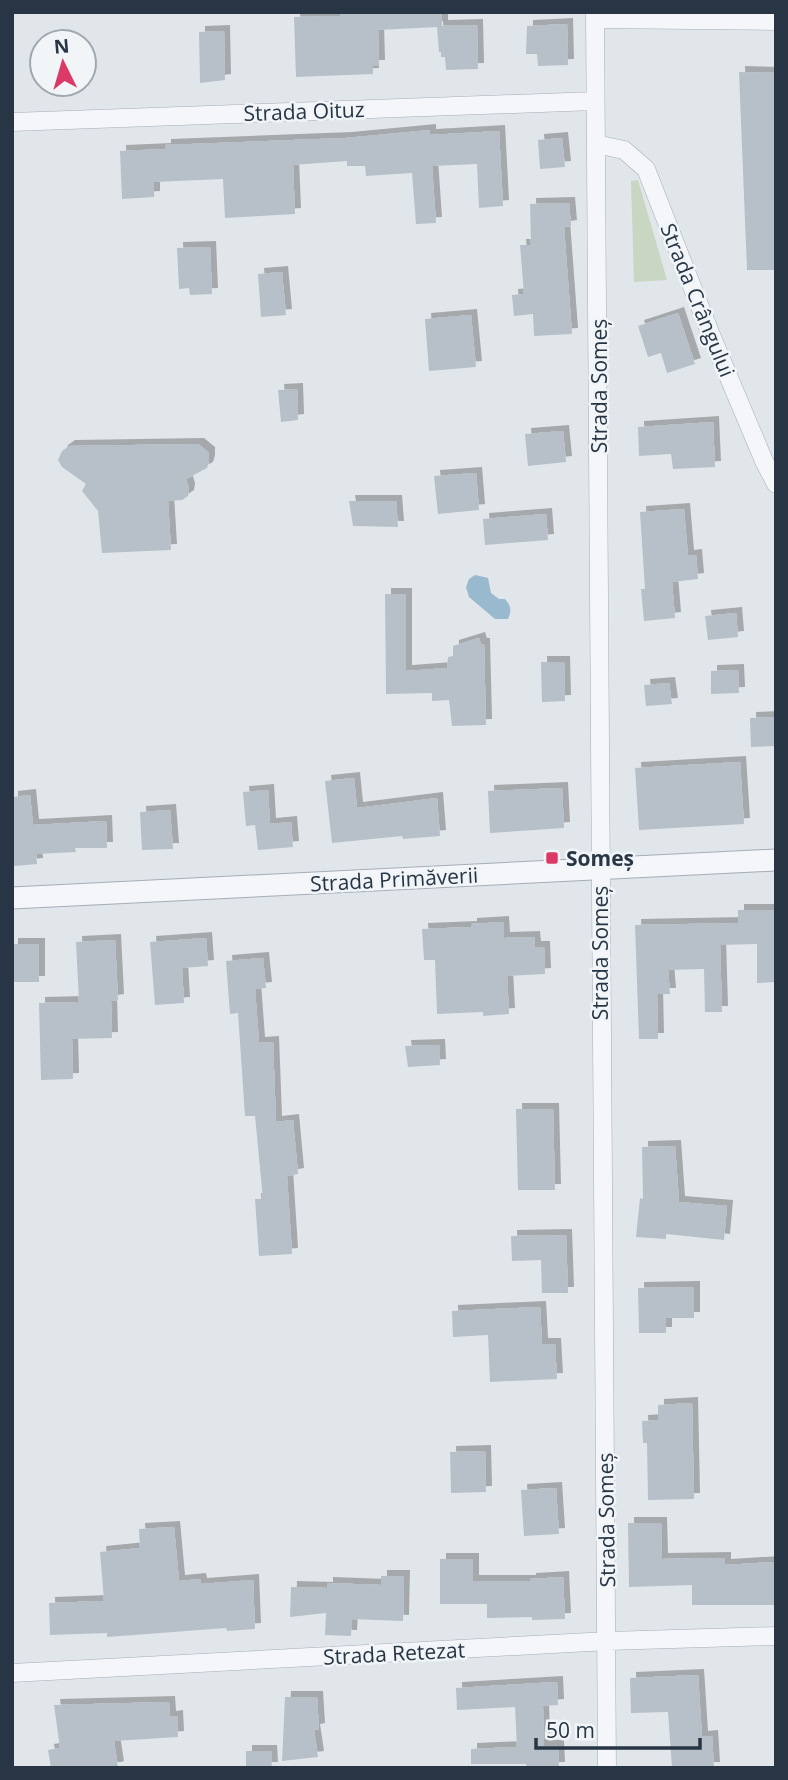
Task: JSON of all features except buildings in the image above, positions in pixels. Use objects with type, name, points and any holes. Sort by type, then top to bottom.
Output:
[{"type":"street","points":[[595,16],[776,21]]},
{"type":"street","name":"Strada Someș","points":[[595,16],[607,1768]]},
{"type":"street","name":"Strada Oituz","points":[[12,122],[595,100]]},
{"type":"street","name":"Strada Crângului","points":[[596,144],[624,150],[646,169],[711,335],[776,484]]},
{"type":"street","name":"Strada Primăverii","points":[[12,898],[776,860]]},
{"type":"street","name":"Strada Retezat","points":[[12,1674],[608,1642],[776,1636]]},
{"type":"green space","points":[[638,180],[667,280],[634,282],[631,181]]},
{"type":"water","points":[[475,575],[488,578],[491,593],[499,599],[505,599],[510,606],[508,619],[495,619],[469,597],[466,587],[469,579]]},
{"type":"place","name":"Someș","points":[[552,858]]}]
